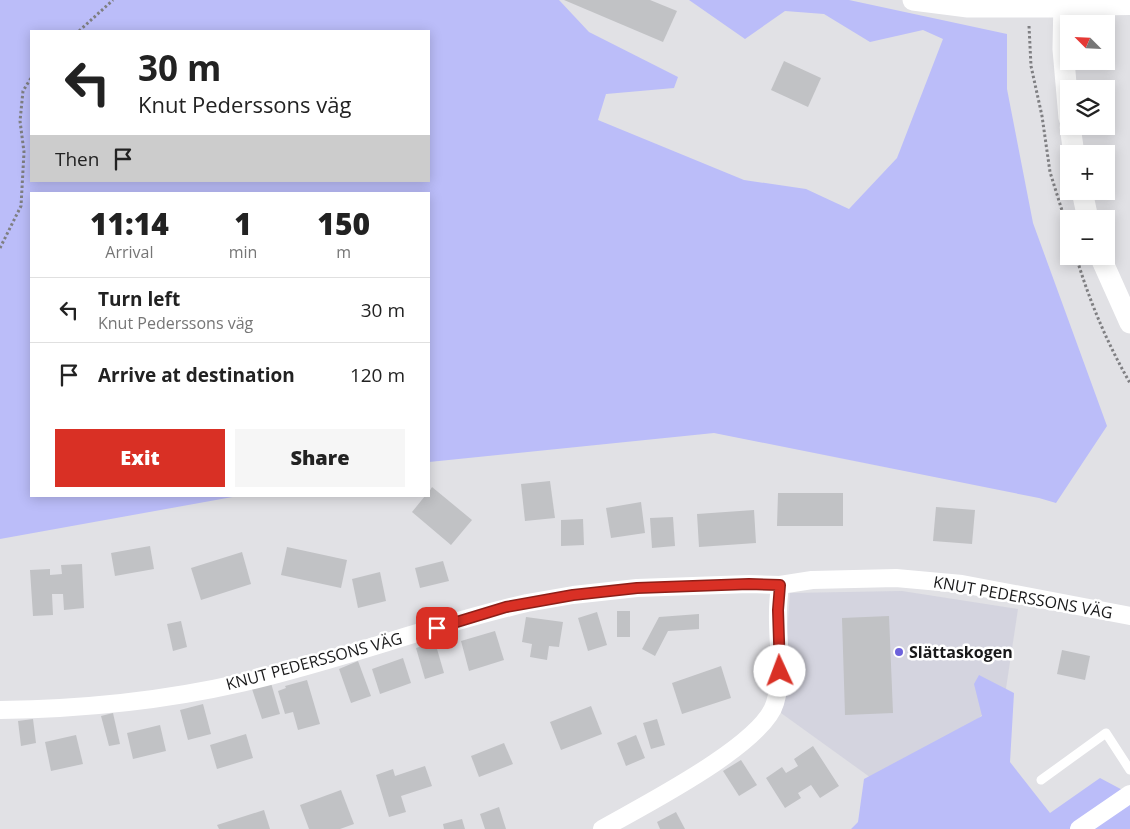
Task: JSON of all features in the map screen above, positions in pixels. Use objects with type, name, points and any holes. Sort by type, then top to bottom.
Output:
[{"type":"street","points":[[914,0],[968,7],[1028,7],[1063,4],[1130,6]]},
{"type":"street","points":[[1063,4],[1063,49],[1066,80]]},
{"type":"street","points":[[1104,265],[1130,323]]},
{"type":"street","name":"KNUT PEDERSSONS VÄG","points":[[0,710],[52,709],[130,702],[241,683],[341,656],[506,607],[573,595],[637,588],[749,584],[780,585],[812,580],[896,578],[962,584],[1130,616]]},
{"type":"street","points":[[602,829],[685,782],[728,754],[760,728],[768,718],[775,705],[780,671],[778,610],[780,585]]},
{"type":"street","points":[[1079,829],[1130,794]]},
{"type":"lane","points":[[1041,780],[1106,733],[1130,770]]},
{"type":"path","points":[[80,30],[113,0]]},
{"type":"path","points":[[1028,7],[1031,66],[1042,116],[1050,172],[1062,210]]},
{"type":"path","points":[[0,248],[21,206],[24,152],[20,121],[23,91],[30,80]]},
{"type":"path","points":[[1079,265],[1113,353],[1130,383]]},
{"type":"shaded area","points":[[0,0],[559,0],[589,32],[678,77],[674,88],[606,94],[598,120],[744,180],[806,189],[849,209],[897,158],[943,39],[923,30],[870,42],[824,14],[785,11],[745,39],[689,0],[849,0],[1007,34],[1007,89],[1033,223],[1107,426],[1056,503],[714,433],[430,462],[430,192],[30,192],[30,497],[232,497],[0,539]]},
{"type":"shaded area","name":"Slättaskogen","points":[[902,591],[1018,609],[1005,695],[892,793],[781,713],[790,593]]},
{"type":"shaded area","points":[[979,675],[1014,693],[1010,762],[1050,813],[1100,778],[1130,794],[1130,829],[851,829],[858,822],[864,779],[982,716],[974,684]]},
{"type":"building","points":[[564,0],[650,0],[677,11],[663,42]]},
{"type":"building","points":[[784,61],[821,78],[808,107],[771,90]]},
{"type":"building","points":[[550,481],[555,518],[525,521],[521,484]]},
{"type":"building","points":[[432,487],[472,520],[451,545],[412,512],[424,497],[430,497]]},
{"type":"building","points":[[778,493],[843,493],[843,526],[777,526]]},
{"type":"building","points":[[641,502],[645,533],[611,538],[606,508]]},
{"type":"building","points":[[936,507],[975,510],[972,544],[933,541]]},
{"type":"building","points":[[754,510],[756,543],[699,547],[697,514]]},
{"type":"building","points":[[673,517],[675,546],[652,548],[650,518]]},
{"type":"building","points":[[583,519],[584,545],[561,546],[561,520]]},
{"type":"building","points":[[150,546],[154,569],[115,576],[111,553]]},
{"type":"building","points":[[287,547],[347,560],[341,588],[281,575]]},
{"type":"building","points":[[242,552],[251,584],[201,600],[191,568]]},
{"type":"building","points":[[443,561],[449,581],[420,588],[415,568]]},
{"type":"building","points":[[82,564],[84,608],[64,610],[63,594],[52,594],[53,615],[33,616],[30,570],[50,569],[50,575],[62,574],[61,565]]},
{"type":"building","points":[[380,572],[386,601],[358,608],[352,579]]},
{"type":"building","points":[[617,611],[630,611],[630,637],[617,637]]},
{"type":"building","points":[[597,612],[607,645],[588,651],[578,618]]},
{"type":"building","points":[[699,614],[699,629],[668,631],[655,656],[642,649],[659,617]]},
{"type":"building","points":[[889,616],[893,713],[845,715],[842,618]]},
{"type":"building","points":[[526,617],[563,622],[559,647],[549,646],[547,660],[530,657],[532,644],[522,642]]},
{"type":"building","points":[[181,621],[187,647],[173,651],[167,624]]},
{"type":"building","points":[[495,631],[504,660],[469,671],[461,641]]},
{"type":"building","points":[[435,642],[444,673],[425,679],[416,648]]},
{"type":"building","name":"Slättaskogen","points":[[1062,650],[1090,656],[1085,680],[1057,674]]},
{"type":"building","points":[[403,658],[411,683],[380,694],[372,669]]},
{"type":"building","points":[[358,661],[371,696],[351,703],[339,669]]},
{"type":"building","points":[[721,666],[731,698],[682,714],[672,683]]},
{"type":"building","points":[[307,680],[320,724],[298,730],[293,712],[285,714],[278,691],[286,688],[285,686]]},
{"type":"building","points":[[271,683],[280,714],[262,719],[252,689]]},
{"type":"building","points":[[203,704],[211,734],[188,740],[180,710]]},
{"type":"building","points":[[591,706],[602,734],[561,750],[550,722]]},
{"type":"building","points":[[113,713],[120,744],[109,746],[101,716]]},
{"type":"building","points":[[33,719],[36,743],[21,746],[18,721]]},
{"type":"building","points":[[657,719],[665,745],[651,749],[643,723]]},
{"type":"building","points":[[160,725],[166,751],[133,759],[127,733]]},
{"type":"building","points":[[246,734],[253,758],[217,769],[210,745]]},
{"type":"building","points":[[76,735],[83,764],[51,771],[45,742]]},
{"type":"building","points":[[636,735],[645,758],[626,766],[617,743]]},
{"type":"building","points":[[504,743],[513,764],[479,777],[471,756]]},
{"type":"building","points":[[813,746],[839,786],[820,798],[811,785],[798,793],[801,798],[785,808],[766,778],[782,767],[786,773],[798,766],[794,759]]},
{"type":"building","points":[[741,760],[757,785],[739,796],[723,771]]},
{"type":"building","points":[[425,766],[432,786],[401,796],[406,812],[389,817],[376,775],[393,769],[395,776]]},
{"type":"building","points":[[341,790],[354,824],[340,829],[309,829],[300,805]]},
{"type":"building","points":[[499,807],[506,829],[485,829],[480,814]]},
{"type":"building","points":[[264,810],[270,829],[219,829],[217,825]]},
{"type":"building","points":[[676,812],[685,829],[660,829],[657,822]]},
{"type":"building","points":[[462,819],[465,829],[444,829],[443,824]]},
{"type":"place","name":"Slättaskogen","points":[[899,652]]},
{"type":"route","points":[[437,628],[506,607],[573,595],[637,588],[749,584],[780,585],[778,610],[780,671]]}]
